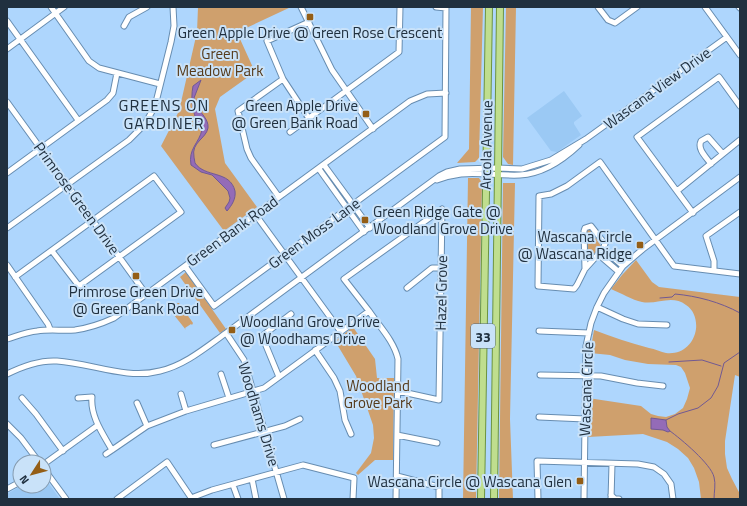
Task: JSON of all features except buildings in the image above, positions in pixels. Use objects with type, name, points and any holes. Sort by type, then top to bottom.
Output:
[{"type":"main road","name":"Arcola Avenue","points":[[481,499],[489,7]]},
{"type":"main road","name":"Arcola Avenue","points":[[494,499],[500,7]]},
{"type":"street","points":[[51,7],[89,61],[99,68],[160,84]]},
{"type":"street","points":[[7,49],[64,7]]},
{"type":"street","points":[[124,26],[129,17],[146,7]]},
{"type":"street","points":[[7,228],[137,133],[146,124],[155,106],[174,26],[173,7]]},
{"type":"street","points":[[301,7],[332,70],[373,128]]},
{"type":"street","points":[[290,132],[308,117],[399,52],[400,7]]},
{"type":"street","points":[[436,7],[446,7]]},
{"type":"street","name":"Green Moss Lane","points":[[185,266],[214,306],[445,137],[446,7]]},
{"type":"street","points":[[598,7],[608,20],[615,23],[637,7]]},
{"type":"street","points":[[705,7],[740,55]]},
{"type":"street","points":[[7,22],[78,120]]},
{"type":"street","points":[[308,117],[284,79],[267,41],[309,22]]},
{"type":"street","name":"Wascana View Drive","points":[[370,228],[433,181],[462,174],[486,171],[497,171],[522,175],[536,172],[555,164],[570,154],[586,139],[727,37]]},
{"type":"street","points":[[7,173],[107,100],[113,93],[118,73]]},
{"type":"street","points":[[693,213],[637,137],[719,77],[740,106]]},
{"type":"street","points":[[279,197],[247,150],[238,111],[284,79]]},
{"type":"street","name":"Green Bank Road","points":[[7,338],[26,332],[74,330],[101,324],[114,318],[416,98],[427,94],[446,93]]},
{"type":"street","name":"Primrose Green Drive","points":[[7,102],[9,109],[41,148],[146,294]]},
{"type":"street","points":[[711,164],[700,149],[699,144],[701,141],[708,137],[723,154]]},
{"type":"street","points":[[677,191],[740,140]]},
{"type":"street","points":[[584,269],[584,231],[585,228],[591,226],[605,244],[603,249],[584,269],[574,289],[538,286],[539,196],[551,194],[567,186],[600,162],[674,266],[740,274]]},
{"type":"street","points":[[7,374],[37,363],[56,361],[125,372],[159,372],[191,358],[370,228],[324,165]]},
{"type":"street","points":[[319,169],[364,232]]},
{"type":"street","points":[[16,277],[154,176],[181,212],[78,286],[52,251]]},
{"type":"street","name":"Wascana Circle","points":[[584,499],[586,351],[589,333],[597,307],[604,293],[623,266],[655,240],[740,177]]},
{"type":"street","name":"Hazel Grove","points":[[369,311],[344,279],[442,209],[439,400],[398,390]]},
{"type":"street","points":[[714,270],[714,261],[706,236],[740,212]]},
{"type":"street","points":[[255,214],[341,332]]},
{"type":"street","points":[[603,249],[623,266]]},
{"type":"street","points":[[598,254],[619,272]]},
{"type":"street","points":[[7,265],[48,324],[50,330]]},
{"type":"street","points":[[407,288],[432,268],[441,268]]},
{"type":"street","points":[[597,307],[638,324],[667,325]]},
{"type":"street","points":[[106,454],[147,426],[186,411],[264,388],[369,311],[396,351],[398,359],[396,499]]},
{"type":"street","points":[[279,377],[262,336],[291,314]]},
{"type":"street","points":[[539,331],[589,333]]},
{"type":"street","name":"Woodhams Drive","points":[[226,333],[244,360],[284,499]]},
{"type":"street","points":[[316,350],[334,378],[340,391],[345,420],[351,434]]},
{"type":"street","points":[[221,374],[229,398]]},
{"type":"street","points":[[540,375],[601,376],[663,386]]},
{"type":"street","points":[[181,394],[186,411]]},
{"type":"street","points":[[78,398],[92,397],[92,410],[98,425],[112,450]]},
{"type":"street","points":[[22,398],[36,414],[63,451]]},
{"type":"street","points":[[137,403],[147,426]]},
{"type":"street","points":[[539,417],[585,419]]},
{"type":"street","points":[[214,446],[285,426],[300,419]]},
{"type":"street","points":[[7,424],[21,438],[33,454]]},
{"type":"street","points":[[52,459],[98,425]]},
{"type":"street","points":[[398,435],[437,443]]},
{"type":"street","points":[[538,499],[538,461],[638,464],[654,467],[664,474],[670,484],[673,499]]},
{"type":"street","points":[[117,499],[167,462],[192,498],[212,490],[303,464],[354,478],[353,499]]},
{"type":"street","points":[[612,464],[611,497],[619,499]]},
{"type":"street","points":[[397,476],[439,487],[439,499]]},
{"type":"street","points":[[252,479],[256,499]]},
{"type":"street","points":[[52,480],[66,499]]},
{"type":"street","points":[[233,485],[238,499]]},
{"type":"shaded area","points":[[201,80],[194,98],[198,109],[207,122],[208,128],[207,132],[195,148],[195,163],[199,168],[223,177],[232,184],[235,191],[235,197],[227,211],[225,208],[230,198],[228,191],[212,175],[201,172],[191,165],[190,159],[192,150],[201,135],[202,130],[194,114],[192,92],[193,86]]},
{"type":"shaded area","points":[[564,91],[582,116],[574,122],[581,135],[557,152],[551,151],[527,118]]},
{"type":"shaded area","points":[[651,418],[666,420],[667,427],[670,431],[668,432],[651,429]]},
{"type":"shaded area","points":[[52,488],[60,499],[7,499],[7,494],[12,491],[12,494],[52,494]]},
{"type":"green space","name":"Green Meadow Park","points":[[198,7],[291,7],[244,29],[240,39],[255,72],[220,97],[215,109],[225,163],[257,207],[224,231],[161,146],[179,111],[197,32]]},
{"type":"green space","points":[[471,7],[483,7],[479,158],[475,162],[457,163],[469,149]]},
{"type":"green space","points":[[506,7],[516,7],[513,165],[508,164],[503,157]]},
{"type":"green space","points":[[468,178],[479,178],[482,183],[476,499],[463,499]]},
{"type":"green space","points":[[503,183],[515,183],[510,419],[513,499],[499,499]]},
{"type":"green space","points":[[588,229],[590,229],[601,246],[589,260],[587,260],[586,258]]},
{"type":"green space","points":[[636,260],[652,282],[659,287],[740,297],[740,377],[735,375],[725,441],[725,454],[727,468],[740,494],[740,499],[701,499],[699,482],[694,468],[688,458],[667,442],[643,434],[588,437],[588,398],[641,406],[651,414],[666,417],[675,414],[683,408],[690,388],[685,373],[681,367],[676,365],[648,364],[625,360],[610,355],[590,353],[594,330],[666,353],[682,350],[690,344],[693,339],[696,329],[696,322],[693,312],[686,305],[675,300],[648,303],[642,302],[611,289]]},
{"type":"green space","points":[[186,272],[226,329],[220,333],[180,277]]},
{"type":"green space","points":[[177,303],[179,303],[193,323],[185,328],[186,330],[170,310],[171,308],[175,313],[180,309]]},
{"type":"green space","name":"Woodland Grove Park","points":[[353,327],[375,359],[377,378],[394,378],[393,460],[375,460],[358,475],[356,473],[371,453],[374,438],[373,425],[356,376],[335,341]]},
{"type":"waterway","points":[[660,298],[672,297],[675,294],[692,296],[708,300],[740,313]]},
{"type":"waterway","points":[[666,420],[678,414],[698,408],[711,398],[718,386],[724,363],[740,352]]},
{"type":"waterway","points":[[669,362],[702,360],[721,366]]},
{"type":"waterway","points":[[670,431],[695,452],[712,472],[715,482],[714,499]]},
{"type":"place","name":"Green Apple Drive @ Green Rose Crescent","points":[[310,17]]},
{"type":"place","name":"Green Apple Drive @ Green Bank Road","points":[[366,114]]},
{"type":"place","name":"Green Ridge Gate @ Woodland Grove Drive","points":[[365,220]]},
{"type":"place","name":"Wascana Circle @ Wascana Ridge","points":[[640,245]]},
{"type":"place","name":"Primrose Green Drive @ Green Bank Road","points":[[136,276]]},
{"type":"place","name":"Woodland Grove Drive @ Woodhams Drive","points":[[232,330]]},
{"type":"place","name":"Wascana Circle @ Wascana Glen","points":[[580,481]]},
{"type":"district","name":"GREENS ON GARDINER","points":[[164,114]]}]
